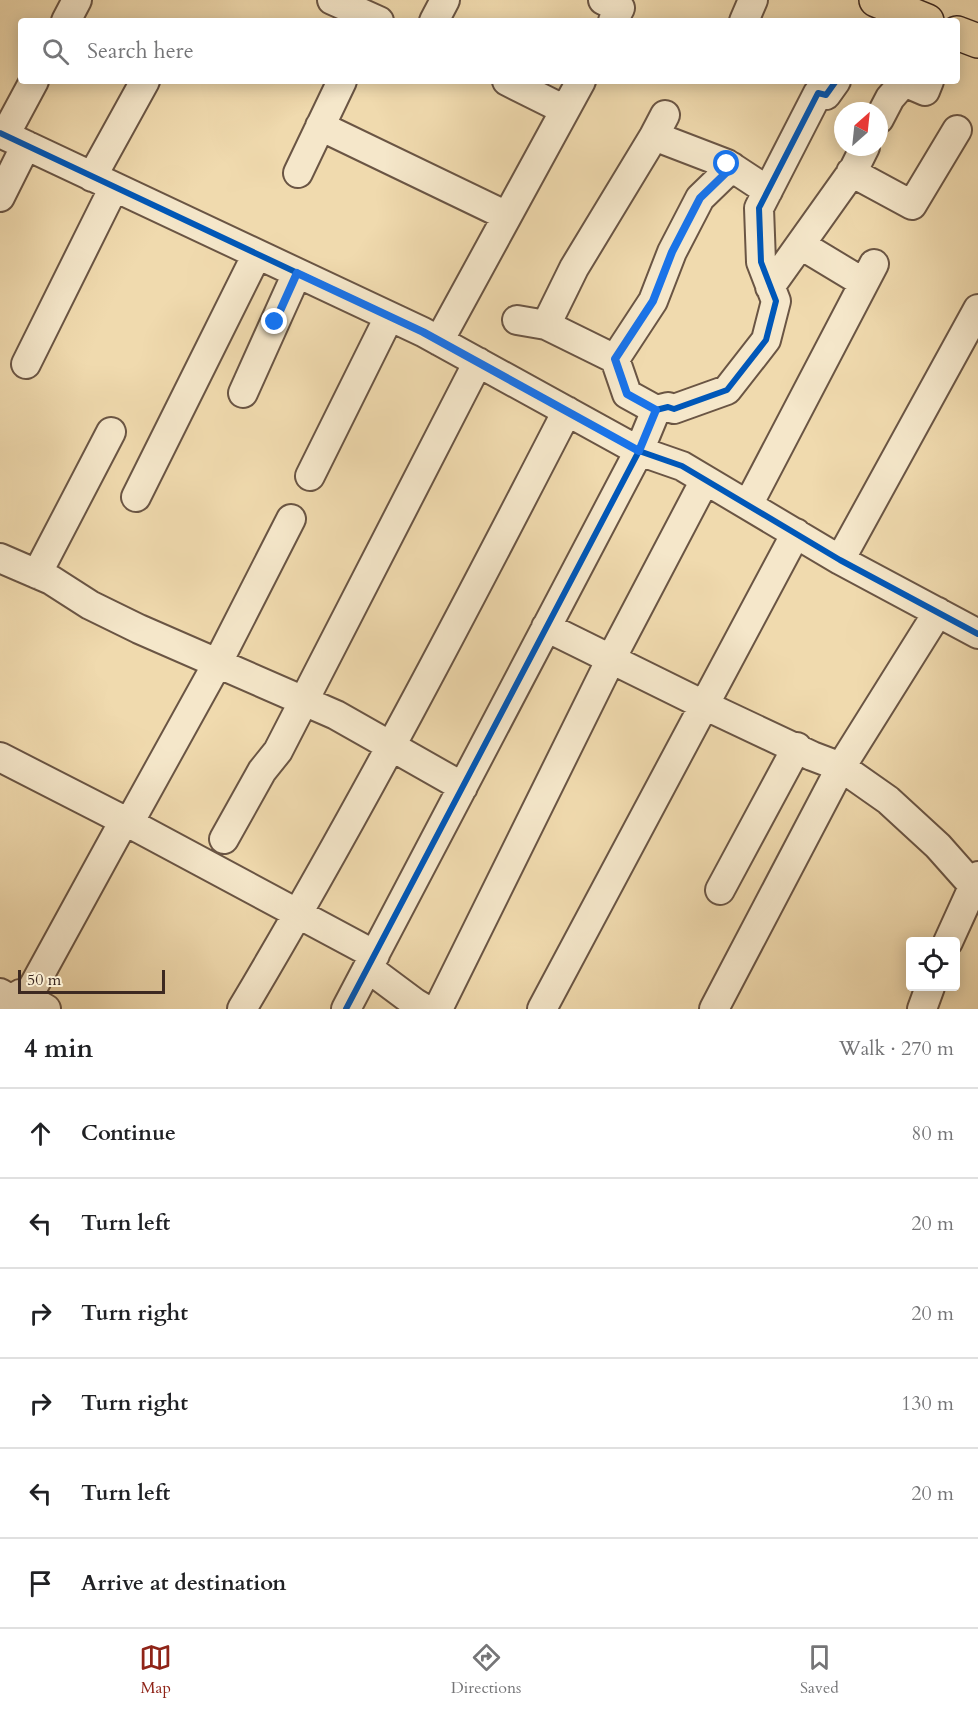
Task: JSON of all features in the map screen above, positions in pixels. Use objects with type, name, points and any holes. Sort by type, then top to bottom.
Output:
[{"type":"main road","points":[[960,34],[978,41]]},
{"type":"street","points":[[68,18],[77,0]]},
{"type":"street","points":[[332,0],[370,18]]},
{"type":"street","points":[[436,18],[445,0]]},
{"type":"street","points":[[603,0],[620,8],[615,18]]},
{"type":"street","points":[[745,18],[753,0]]},
{"type":"street","points":[[0,197],[10,138],[33,84]]},
{"type":"street","points":[[26,364],[144,84]]},
{"type":"street","points":[[298,173],[341,84]]},
{"type":"street","points":[[513,84],[565,110]]},
{"type":"street","points":[[439,341],[579,84]]},
{"type":"street","points":[[888,102],[902,84]]},
{"type":"street","points":[[909,84],[925,91],[928,84]]},
{"type":"street","points":[[518,320],[546,325],[615,359],[627,394],[656,410],[668,407],[674,409],[727,390],[766,340],[776,301],[761,262],[759,208],[817,85]]},
{"type":"street","points":[[320,126],[507,216]]},
{"type":"street","points":[[546,325],[574,268],[659,126],[727,164],[768,191]]},
{"type":"street","points":[[851,172],[912,205],[957,130]]},
{"type":"street","points":[[10,138],[439,341],[639,451],[682,466],[840,560],[978,634]]},
{"type":"street","points":[[770,287],[860,156]]},
{"type":"street","points":[[615,359],[653,301],[672,252],[700,198],[732,167]]},
{"type":"street","points":[[748,505],[869,274],[801,245]]},
{"type":"street","points":[[136,497],[257,254]]},
{"type":"street","points":[[243,393],[297,273]]},
{"type":"street","points":[[840,560],[978,309]]},
{"type":"street","points":[[310,476],[389,316]]},
{"type":"street","points":[[224,839],[262,771],[278,752],[478,362]]},
{"type":"street","points":[[346,1009],[639,451],[656,410]]},
{"type":"street","points":[[242,1009],[299,914],[391,747],[567,411]]},
{"type":"street","points":[[37,574],[111,432]]},
{"type":"street","points":[[0,757],[299,914],[372,962],[422,1008],[705,480]]},
{"type":"street","points":[[24,1000],[217,664],[291,519]]},
{"type":"street","points":[[542,1009],[796,533]]},
{"type":"street","points":[[0,558],[51,580],[90,605],[217,664],[336,715],[463,787]]},
{"type":"street","points":[[714,1009],[841,767],[938,612]]},
{"type":"street","points":[[546,627],[704,705],[812,756],[841,767],[888,800],[976,884],[950,937]]},
{"type":"street","points":[[720,890],[797,747]]},
{"type":"street","points":[[922,1009],[929,991]]},
{"type":"cycle path","points":[[346,1009],[639,451],[656,410],[668,407],[674,409],[727,390],[766,340],[776,301],[761,262],[759,208],[818,93],[826,95],[834,84]]},
{"type":"cycle path","points":[[0,133],[423,332],[639,451],[682,466],[840,560],[978,634]]},
{"type":"route","points":[[275,322],[297,273],[423,332],[639,451],[656,410],[627,394],[615,359],[653,301],[672,252],[700,198],[732,167],[727,164]]}]
